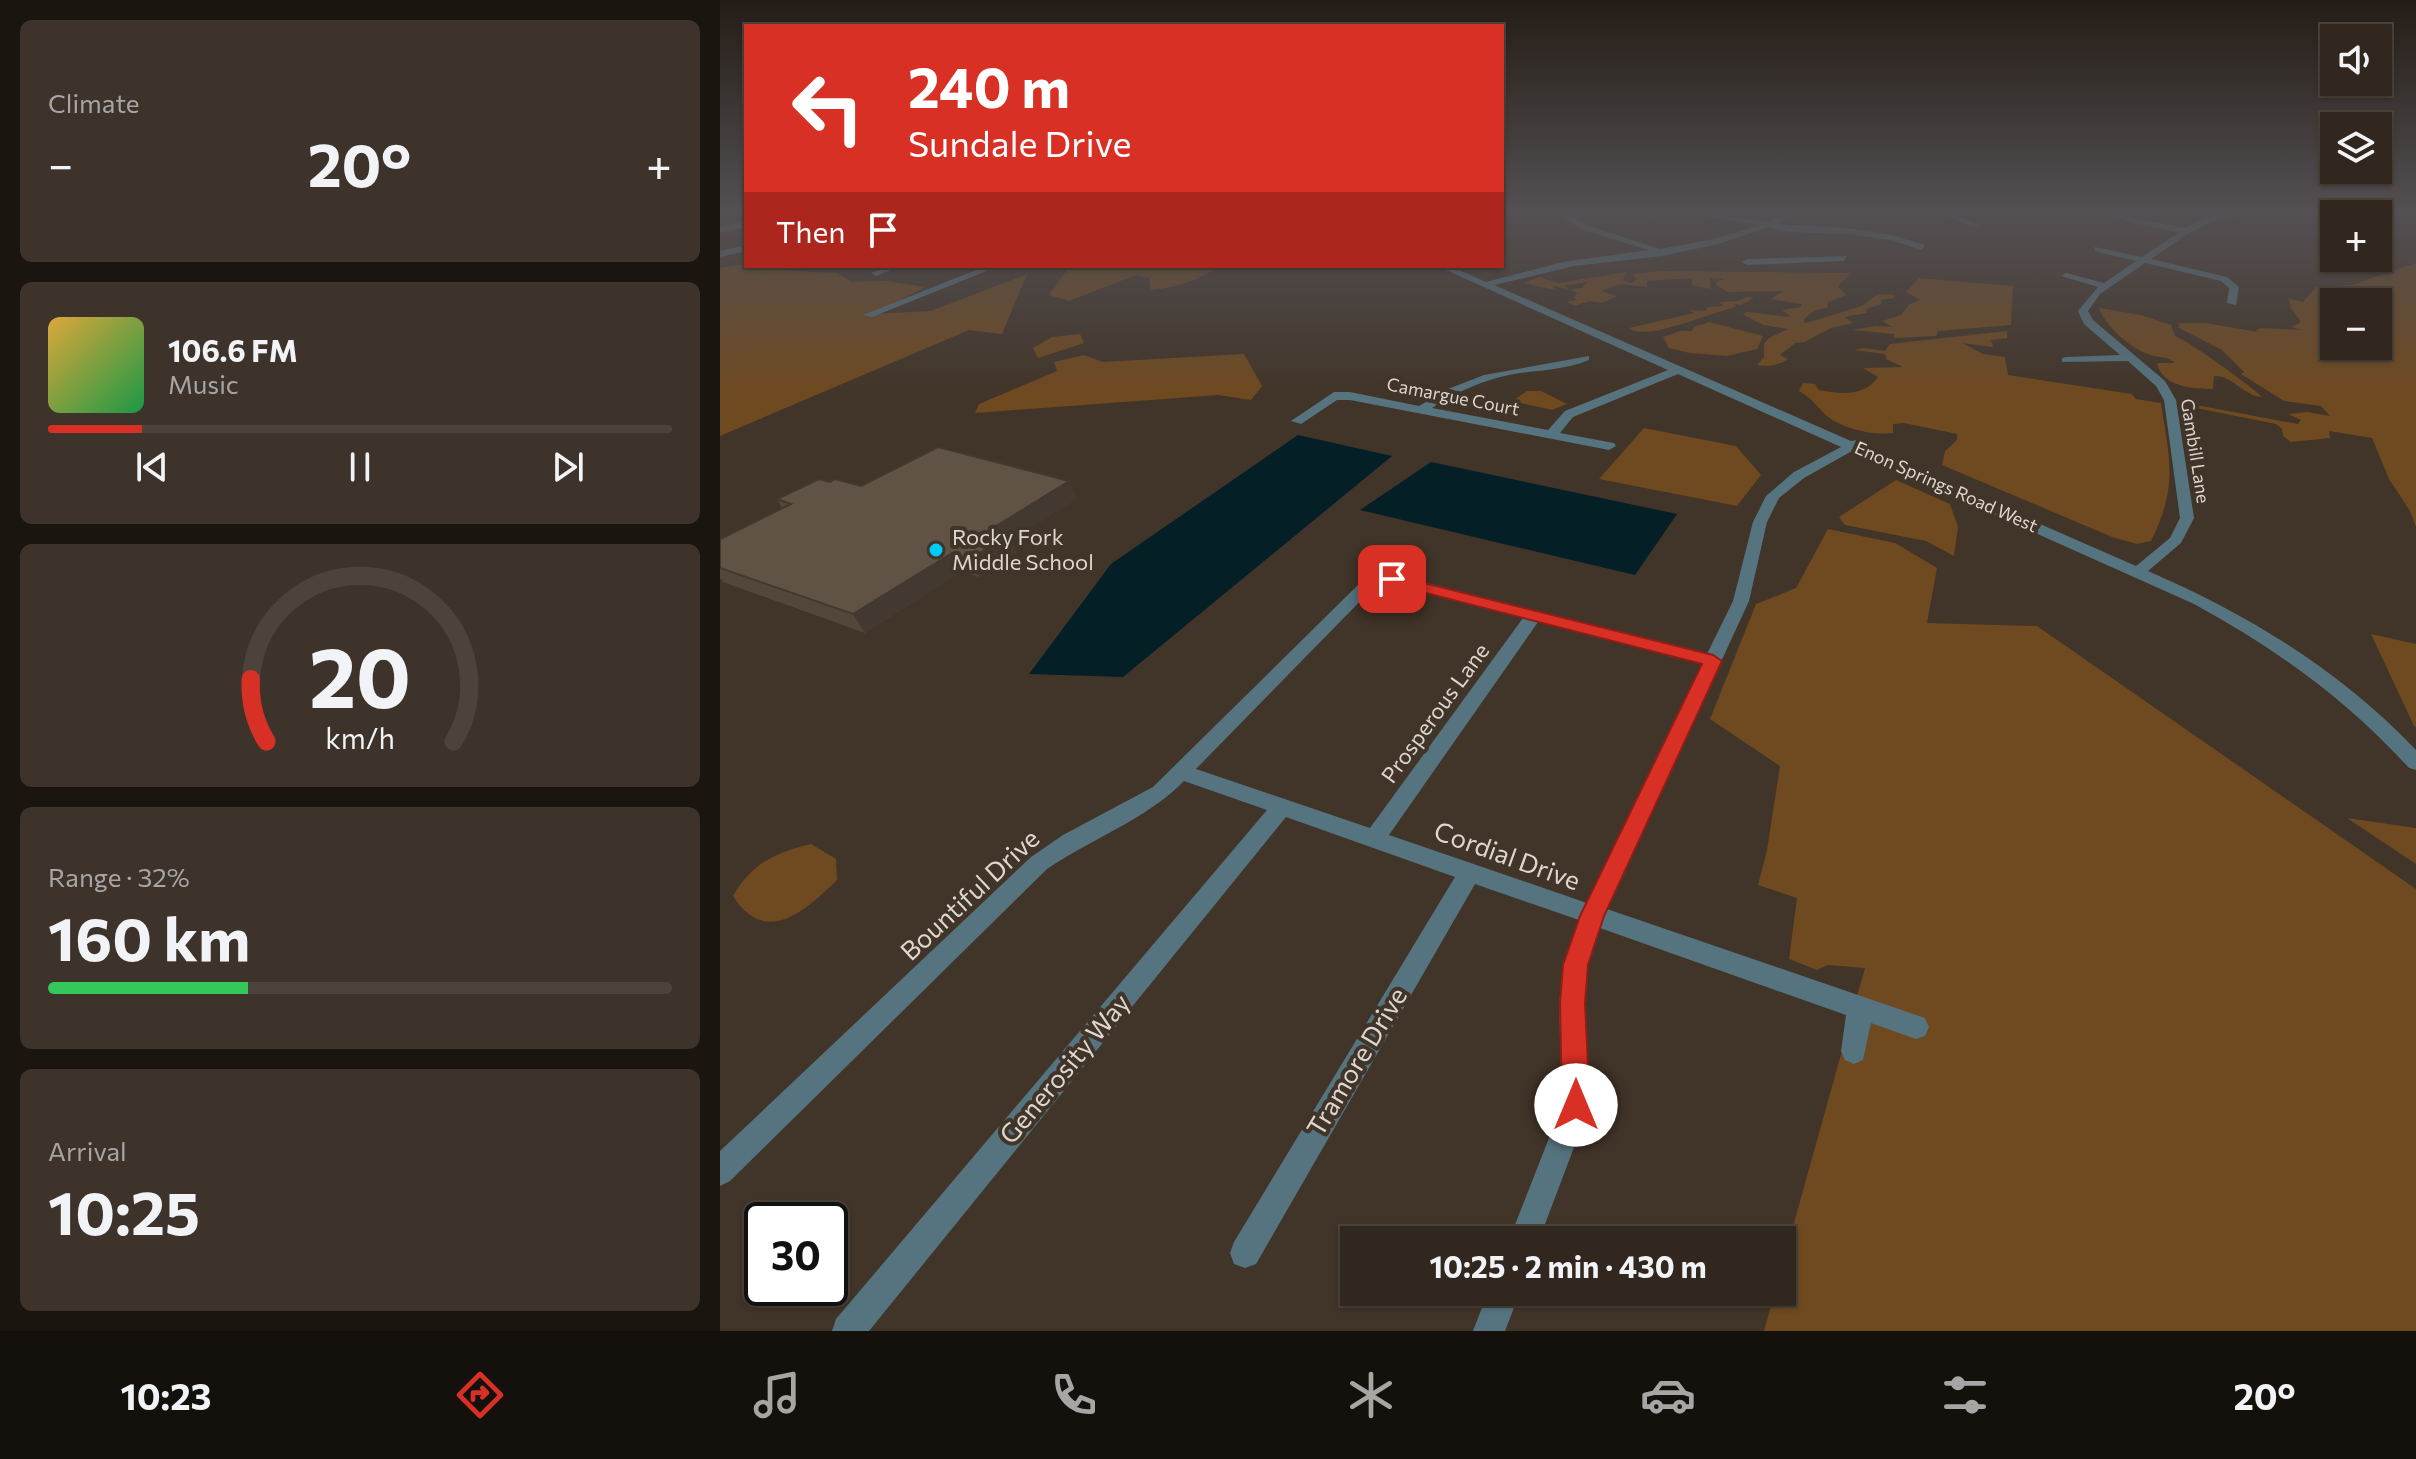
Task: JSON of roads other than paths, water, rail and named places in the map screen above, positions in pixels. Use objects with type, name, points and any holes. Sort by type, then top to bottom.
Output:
[{"type":"street","points":[[868,315],[973,274]]},
{"type":"street","name":"Enon Springs Road West","points":[[1464,274],[1678,370],[1857,443]]},
{"type":"street","points":[[1472,274],[2239,610],[2298,647],[2372,706],[2416,752]]},
{"type":"street","points":[[1493,285],[1533,274]]},
{"type":"street","name":"Gambill Lane","points":[[2125,274],[2097,292],[2083,314],[2089,323],[2167,392],[2187,518],[2176,540],[2144,568]]},
{"type":"street","points":[[2204,274],[2224,279],[2234,287],[2232,303]]},
{"type":"street","points":[[2066,276],[2105,286]]},
{"type":"street","points":[[1421,410],[1437,398],[1506,372],[1572,364],[1585,358]]},
{"type":"street","points":[[2066,360],[2131,358]]},
{"type":"street","points":[[1552,434],[1569,414],[1678,370]]},
{"type":"street","name":"Camargue Court","points":[[1297,421],[1334,396],[1350,396],[1609,446]]},
{"type":"street","points":[[1529,1226],[1576,1105],[1572,1003],[1576,965],[1592,916],[1741,601],[1760,522],[1773,496],[1783,486],[1857,443]]},
{"type":"street","points":[[2144,568],[2296,656],[2373,717],[2416,763]]},
{"type":"street","name":"Bountiful Drive","points":[[720,1171],[1039,863],[1071,841],[1160,793],[1374,578],[1392,579],[1534,615]]},
{"type":"street","points":[[1534,615],[1713,661]]},
{"type":"street","name":"Prosperous Lane","points":[[1374,839],[1534,615]]},
{"type":"street","name":"Cordial Drive","points":[[1181,772],[1916,1027]]},
{"type":"street","name":"Generosity Way","points":[[848,1331],[1282,807]]},
{"type":"street","name":"Tramore Drive","points":[[1245,1253],[1470,872]]},
{"type":"street","points":[[1854,1051],[1860,1009]]},
{"type":"street","points":[[1489,1331],[1499,1306]]},
{"type":"water","points":[[1298,435],[1392,456],[1123,677],[1029,674],[1111,564]]},
{"type":"water","points":[[1431,462],[1677,514],[1635,575],[1360,510]]},
{"type":"place","name":"Rocky Fork Middle School","points":[[936,550]]}]
